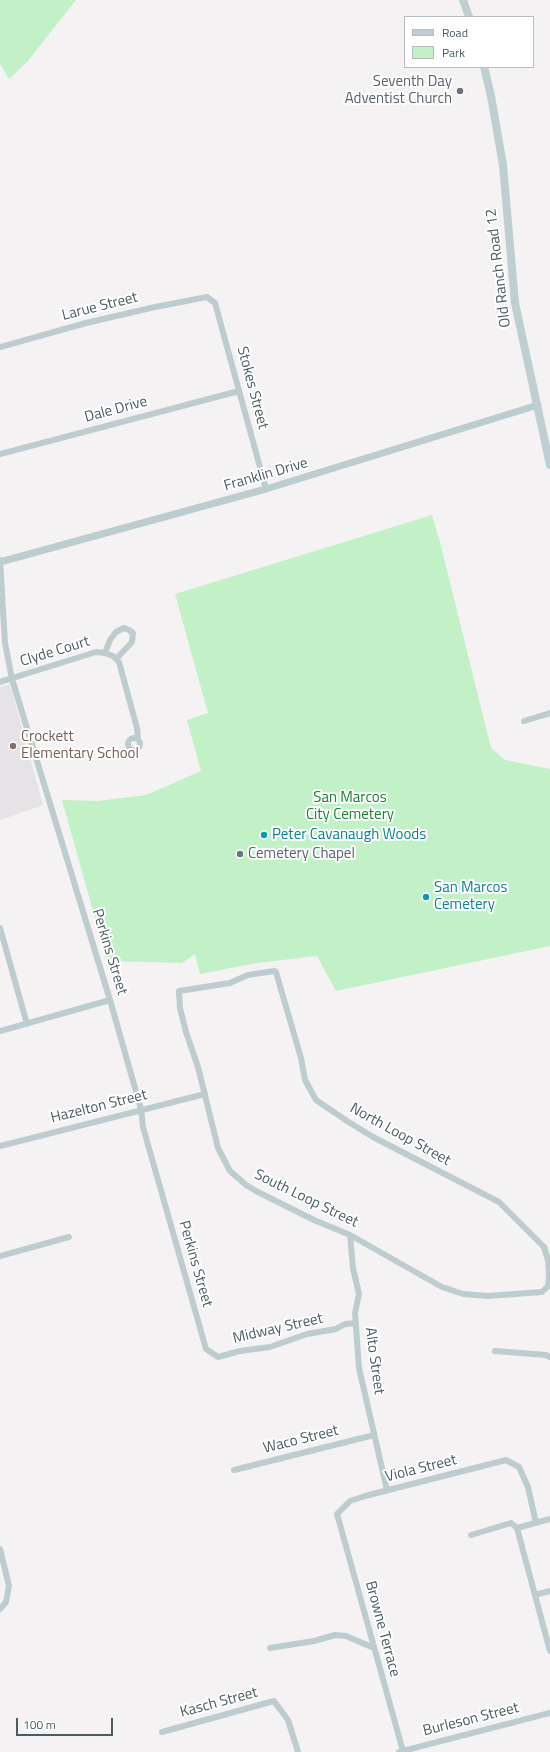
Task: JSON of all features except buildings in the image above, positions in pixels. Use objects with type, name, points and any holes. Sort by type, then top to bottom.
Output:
[{"type":"main road","points":[[463,0],[469,16]]},
{"type":"main road","name":"Old Ranch Road 12","points":[[484,68],[491,96],[503,165],[515,303],[538,405],[546,430],[550,465]]},
{"type":"street","name":"Larue Street","points":[[0,347],[147,308],[207,297]]},
{"type":"street","name":"Stokes Street","points":[[207,297],[215,303],[266,489]]},
{"type":"street","name":"Dale Drive","points":[[0,454],[239,391]]},
{"type":"street","name":"Franklin Drive","points":[[0,561],[266,489],[538,405]]},
{"type":"street","name":"Perkins Street","points":[[0,561],[5,643],[12,679],[110,1000],[141,1110],[143,1128],[206,1349]]},
{"type":"street","points":[[105,652],[110,640],[116,632],[124,628],[133,634],[132,642],[116,659],[119,662],[137,728],[138,739]]},
{"type":"street","name":"Clyde Court","points":[[0,682],[96,652],[105,652],[116,659]]},
{"type":"street","points":[[524,721],[550,713]]},
{"type":"street","points":[[0,928],[27,1024]]},
{"type":"street","name":"North Loop Street","points":[[179,991],[230,983],[248,975],[260,972],[276,972],[301,1058],[305,1080],[316,1100],[347,1122],[499,1202],[544,1248],[548,1260],[549,1275],[548,1286],[546,1288]]},
{"type":"street","name":"South Loop Street","points":[[179,991],[180,1008],[205,1094],[218,1148],[230,1171],[246,1185],[314,1220],[350,1235],[442,1287],[463,1294],[488,1296],[542,1292],[546,1288]]},
{"type":"street","points":[[0,1031],[110,1000]]},
{"type":"street","name":"Hazelton Street","points":[[0,1146],[205,1094]]},
{"type":"street","name":"Alto Street","points":[[350,1235],[353,1268],[359,1294],[355,1313],[360,1368],[387,1490]]},
{"type":"street","points":[[0,1256],[68,1237]]},
{"type":"street","name":"Midway Street","points":[[206,1349],[218,1357],[270,1347],[307,1334],[336,1329],[345,1324],[356,1323]]},
{"type":"street","points":[[495,1351],[546,1355],[550,1357]]},
{"type":"street","name":"Waco Street","points":[[234,1470],[374,1435]]},
{"type":"street","name":"Viola Street","points":[[337,1514],[350,1501],[387,1490],[506,1460],[519,1466],[528,1487],[536,1523]]},
{"type":"street","name":"Browne Terrace","points":[[337,1514],[401,1752]]},
{"type":"street","points":[[517,1528],[550,1520]]},
{"type":"street","points":[[471,1535],[511,1524],[517,1528],[550,1651]]},
{"type":"street","points":[[0,1550],[9,1586],[7,1598],[0,1609]]},
{"type":"street","points":[[535,1595],[550,1591]]},
{"type":"street","points":[[270,1648],[314,1641],[334,1635],[346,1636],[374,1648]]},
{"type":"street","name":"Kasch Street","points":[[162,1732],[274,1701],[288,1720],[298,1752]]},
{"type":"street","name":"Burleson Street","points":[[401,1752],[550,1713]]},
{"type":"street","points":[[424,1745],[425,1752]]},
{"type":"shaded area","name":"Crockett Elementary School","points":[[10,684],[43,805],[0,820],[0,687]]},
{"type":"green space","points":[[0,0],[76,0],[27,62],[9,79],[0,64]]},
{"type":"green space","name":"San Marcos City Cemetery","points":[[432,515],[491,748],[505,760],[550,769],[550,946],[336,991],[317,956],[257,963],[200,974],[195,954],[182,963],[107,961],[62,800],[98,801],[146,795],[201,771],[187,720],[208,713],[175,594]]},
{"type":"place","name":"Seventh Day Adventist Church","points":[[460,91]]},
{"type":"place","name":"Crockett Elementary School","points":[[13,746]]},
{"type":"place","name":"Peter Cavanaugh Woods","points":[[264,835]]},
{"type":"place","name":"Cemetery Chapel","points":[[240,854]]},
{"type":"place","name":"San Marcos Cemetery","points":[[426,897]]}]
